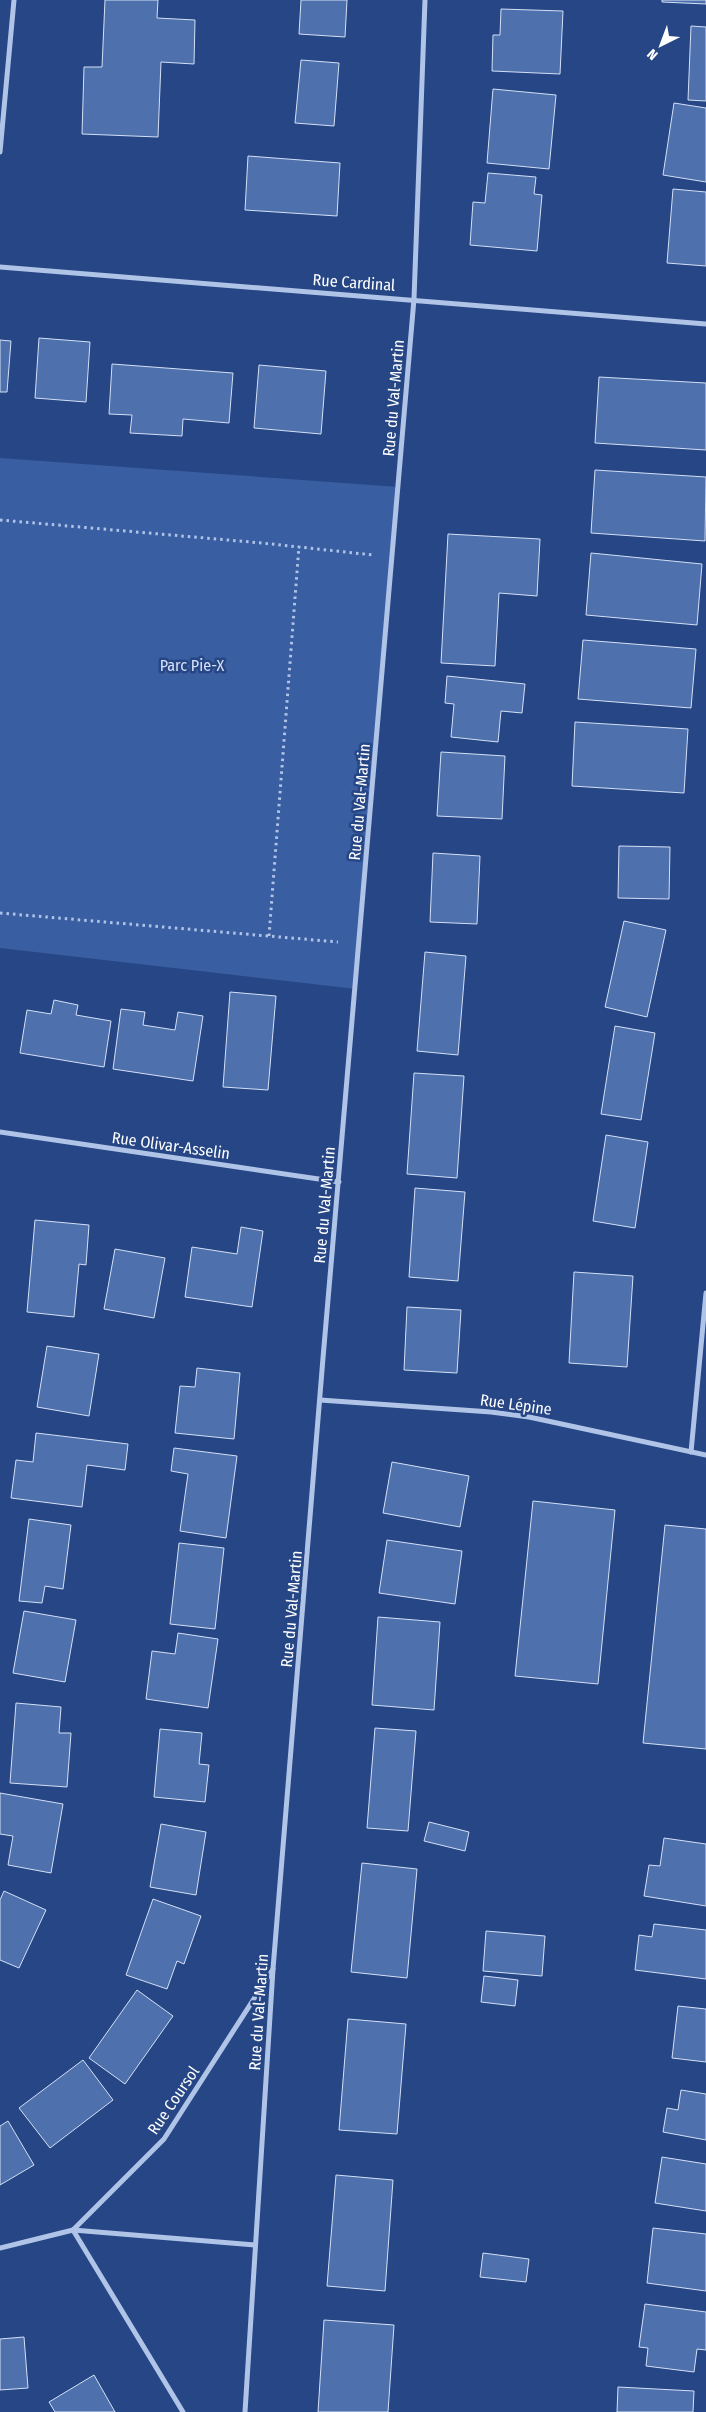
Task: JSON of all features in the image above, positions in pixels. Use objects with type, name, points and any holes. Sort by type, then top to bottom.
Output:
[{"type":"street","points":[[0,152],[14,0]]},
{"type":"street","name":"Rue du Val-Martin","points":[[244,2412],[273,1968],[414,299],[425,0]]},
{"type":"street","name":"Rue Cardinal","points":[[0,267],[706,324]]},
{"type":"street","name":"Rue Olivar-Asselin","points":[[0,1132],[339,1182]]},
{"type":"street","points":[[691,1452],[706,1293]]},
{"type":"street","name":"Rue Lépine","points":[[320,1400],[491,1412],[529,1417],[583,1426],[706,1455]]},
{"type":"street","name":"Rue Coursol","points":[[73,2230],[164,2139],[273,1968]]},
{"type":"street","points":[[0,2248],[73,2230],[255,2245]]},
{"type":"street","points":[[73,2230],[183,2412]]},
{"type":"path","points":[[0,520],[299,546],[393,557]]},
{"type":"path","points":[[269,936],[299,546]]},
{"type":"path","points":[[0,913],[360,943]]},
{"type":"green space","name":"Parc Pie-X","points":[[0,458],[399,487],[356,989],[0,948]]},
{"type":"building","points":[[105,0],[158,0],[157,18],[195,20],[194,64],[161,62],[158,137],[82,134],[84,67],[102,67]]},
{"type":"building","points":[[301,0],[347,0],[345,37],[299,34]]},
{"type":"building","points":[[662,0],[706,0],[706,4],[662,2]]},
{"type":"building","points":[[501,9],[563,11],[560,74],[492,71],[493,35],[500,35]]},
{"type":"building","points":[[691,26],[706,27],[706,101],[688,100]]},
{"type":"building","points":[[301,60],[339,63],[334,126],[295,123]]},
{"type":"building","points":[[493,89],[556,95],[549,169],[487,163]]},
{"type":"building","points":[[674,103],[706,108],[706,182],[663,175]]},
{"type":"building","points":[[248,156],[340,163],[337,216],[245,210]]},
{"type":"building","points":[[488,173],[536,177],[534,194],[542,195],[537,251],[470,245],[473,202],[485,203]]},
{"type":"building","points":[[673,189],[706,192],[706,266],[667,263]]},
{"type":"building","points":[[39,338],[90,342],[86,402],[35,398]]},
{"type":"building","points":[[0,340],[11,341],[7,392],[0,392]]},
{"type":"building","points":[[112,364],[233,373],[229,423],[183,419],[182,436],[130,433],[132,415],[109,414]]},
{"type":"building","points":[[259,365],[326,371],[321,434],[254,428]]},
{"type":"building","points":[[599,377],[706,383],[706,450],[595,443]]},
{"type":"building","points":[[595,470],[706,477],[705,541],[591,533]]},
{"type":"building","points":[[448,534],[540,539],[537,596],[499,593],[495,666],[441,663]]},
{"type":"building","points":[[591,553],[702,564],[697,625],[586,615]]},
{"type":"building","points":[[583,640],[696,649],[691,708],[578,699]]},
{"type":"building","points":[[447,676],[525,684],[522,713],[501,711],[498,742],[451,737],[454,704],[445,703]]},
{"type":"building","points":[[575,722],[688,729],[684,793],[572,786]]},
{"type":"building","points":[[441,752],[505,756],[502,819],[437,816]]},
{"type":"building","points":[[619,846],[670,847],[669,899],[618,898]]},
{"type":"building","points":[[433,853],[480,856],[477,924],[430,922]]},
{"type":"building","points":[[624,921],[666,930],[647,1017],[605,1007]]},
{"type":"building","points":[[425,952],[466,956],[458,1055],[417,1051]]},
{"type":"building","points":[[230,992],[276,996],[268,1090],[223,1087]]},
{"type":"building","points":[[54,1000],[78,1005],[76,1015],[111,1021],[104,1067],[20,1053],[27,1010],[51,1014]]},
{"type":"building","points":[[121,1009],[145,1012],[143,1025],[175,1030],[178,1012],[203,1016],[193,1081],[113,1069]]},
{"type":"building","points":[[615,1026],[655,1033],[641,1120],[601,1114]]},
{"type":"building","points":[[414,1073],[464,1076],[457,1178],[407,1174]]},
{"type":"building","points":[[606,1135],[648,1142],[635,1228],[593,1221]]},
{"type":"building","points":[[415,1188],[465,1192],[458,1281],[409,1277]]},
{"type":"building","points":[[35,1220],[89,1225],[86,1265],[79,1264],[74,1317],[27,1312]]},
{"type":"building","points":[[241,1227],[263,1231],[252,1307],[185,1297],[192,1247],[237,1254]]},
{"type":"building","points":[[115,1249],[165,1258],[154,1318],[104,1309]]},
{"type":"building","points":[[574,1272],[633,1276],[627,1367],[569,1363]]},
{"type":"building","points":[[407,1307],[461,1310],[457,1373],[404,1370]]},
{"type":"building","points":[[47,1346],[99,1354],[89,1416],[37,1407]]},
{"type":"building","points":[[197,1368],[240,1373],[234,1439],[175,1433],[180,1386],[195,1387]]},
{"type":"building","points":[[36,1433],[128,1444],[125,1470],[87,1465],[82,1507],[11,1498],[16,1460],[33,1462]]},
{"type":"building","points":[[174,1448],[237,1456],[226,1538],[180,1531],[188,1474],[171,1471]]},
{"type":"building","points":[[392,1462],[469,1476],[460,1527],[383,1513]]},
{"type":"building","points":[[533,1501],[615,1510],[598,1684],[515,1676]]},
{"type":"building","points":[[29,1519],[71,1525],[63,1589],[45,1586],[42,1603],[19,1601]]},
{"type":"building","points":[[665,1525],[706,1529],[706,1749],[643,1743]]},
{"type":"building","points":[[387,1540],[462,1551],[455,1604],[379,1593]]},
{"type":"building","points":[[179,1543],[224,1548],[215,1629],[170,1624]]},
{"type":"building","points":[[24,1611],[76,1620],[65,1682],[13,1673]]},
{"type":"building","points":[[378,1617],[440,1622],[434,1710],[372,1705]]},
{"type":"building","points":[[178,1633],[218,1639],[208,1708],[146,1699],[152,1651],[175,1654]]},
{"type":"building","points":[[16,1703],[61,1707],[59,1733],[71,1733],[67,1787],[10,1783]]},
{"type":"building","points":[[375,1728],[416,1731],[408,1831],[367,1828]]},
{"type":"building","points":[[160,1729],[202,1733],[199,1764],[209,1765],[205,1802],[154,1797]]},
{"type":"building","points":[[0,1793],[63,1804],[51,1873],[8,1865],[13,1836],[0,1834]]},
{"type":"building","points":[[429,1822],[469,1832],[465,1851],[424,1841]]},
{"type":"building","points":[[161,1824],[206,1832],[196,1895],[150,1887]]},
{"type":"building","points":[[664,1838],[706,1844],[706,1906],[644,1896],[649,1865],[660,1866]]},
{"type":"building","points":[[362,1863],[417,1869],[407,1978],[351,1972]]},
{"type":"building","points":[[4,1891],[46,1910],[19,1968],[0,1960],[0,1900]]},
{"type":"building","points":[[153,1899],[201,1916],[184,1964],[177,1961],[167,1989],[126,1975]]},
{"type":"building","points":[[654,1924],[706,1930],[706,1979],[635,1970],[639,1935],[652,1937]]},
{"type":"building","points":[[486,1931],[545,1936],[542,1976],[483,1971]]},
{"type":"building","points":[[484,1976],[518,1980],[515,2006],[481,2002]]},
{"type":"building","points":[[137,1990],[173,2016],[125,2084],[89,2058]]},
{"type":"building","points":[[678,2006],[706,2009],[706,2062],[672,2058]]},
{"type":"building","points":[[348,2019],[406,2024],[397,2134],[339,2130]]},
{"type":"building","points":[[83,2060],[113,2100],[50,2148],[19,2108]]},
{"type":"building","points":[[681,2090],[706,2094],[706,2140],[663,2132],[667,2108],[678,2110]]},
{"type":"building","points":[[8,2121],[34,2165],[0,2185],[0,2126]]},
{"type":"building","points":[[662,2157],[706,2164],[706,2211],[655,2203]]},
{"type":"building","points":[[336,2175],[393,2180],[385,2291],[327,2286]]},
{"type":"building","points":[[653,2228],[706,2234],[706,2291],[647,2283]]},
{"type":"building","points":[[483,2253],[529,2259],[526,2282],[480,2277]]},
{"type":"building","points":[[645,2304],[706,2312],[706,2350],[697,2349],[694,2372],[646,2366],[648,2348],[639,2347]]},
{"type":"building","points":[[324,2320],[394,2325],[388,2412],[318,2412]]},
{"type":"building","points":[[24,2337],[28,2388],[0,2390],[0,2339]]},
{"type":"building","points":[[94,2375],[115,2412],[55,2412],[49,2402]]},
{"type":"building","points":[[618,2387],[694,2391],[693,2412],[617,2412]]}]
